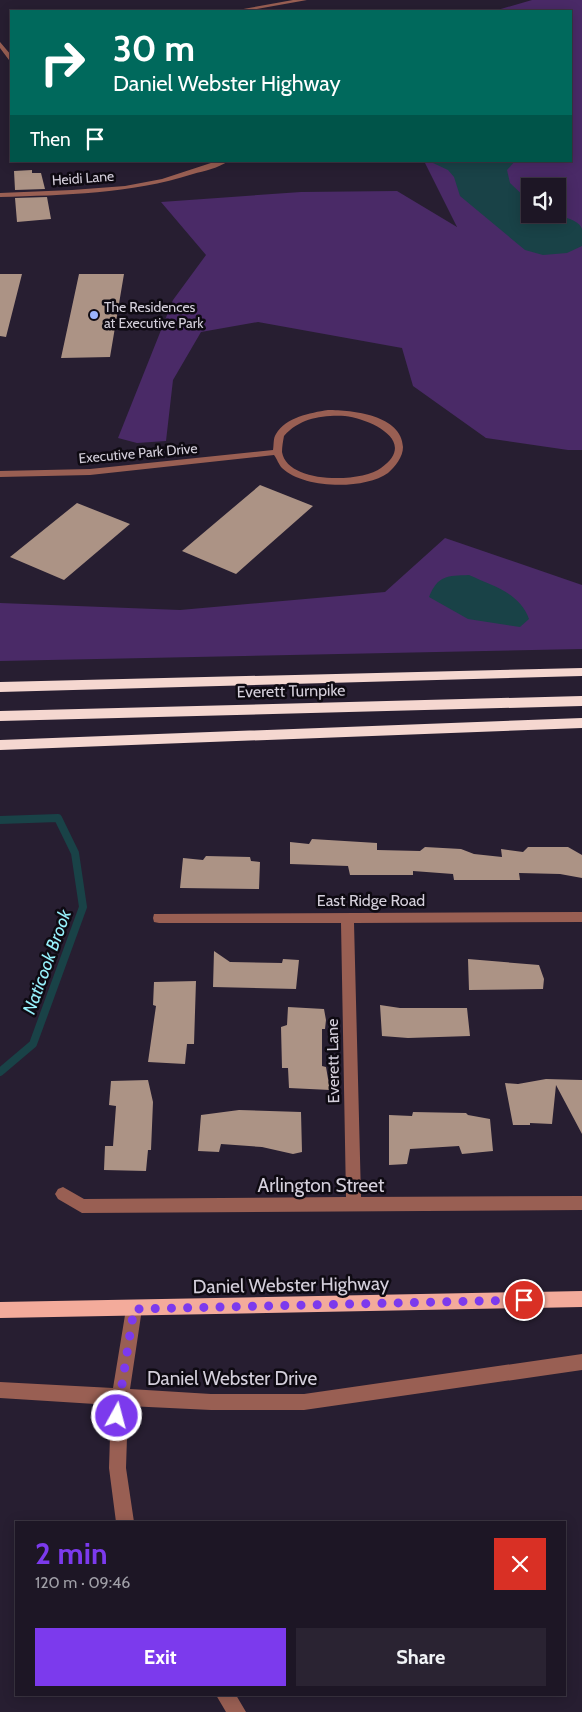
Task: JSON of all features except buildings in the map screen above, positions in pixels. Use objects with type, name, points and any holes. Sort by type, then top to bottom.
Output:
[{"type":"highway","name":"Everett Turnpike","points":[[0,687],[582,672]]},
{"type":"highway","name":"Everett Turnpike","points":[[0,716],[582,701]]},
{"type":"highway","points":[[0,745],[582,723]]},
{"type":"main road","name":"Daniel Webster Highway","points":[[0,1310],[134,1309],[582,1299]]},
{"type":"street","points":[[248,10],[304,0]]},
{"type":"street","points":[[0,44],[9,61]]},
{"type":"street","name":"Heidi Lane","points":[[0,195],[66,193],[128,187],[158,182],[219,162]]},
{"type":"street","points":[[328,413],[357,414],[377,421],[393,433],[399,448],[394,461],[383,471],[365,479],[339,482],[313,479],[298,473],[282,461],[277,452],[279,436],[288,426],[310,416],[328,413]]},
{"type":"street","name":"Executive Park Drive","points":[[0,474],[90,472],[277,452]]},
{"type":"street","name":"East Ridge Road","points":[[159,918],[582,917]]},
{"type":"street","name":"Everett Lane","points":[[347,918],[354,1204]]},
{"type":"street","name":"Arlington Street","points":[[63,1194],[82,1206],[582,1203]]},
{"type":"street","points":[[125,1521],[117,1462],[116,1434],[119,1398],[134,1309]]},
{"type":"street","name":"Daniel Webster Drive","points":[[0,1390],[211,1402],[304,1402],[582,1362]]},
{"type":"street","points":[[226,1696],[237,1712]]},
{"type":"shaded area","points":[[532,0],[582,0],[582,450],[568,450],[486,438],[413,386],[402,348],[258,322],[201,332],[173,380],[166,441],[137,443],[118,438],[173,300],[206,255],[161,202],[301,192],[397,191],[457,227],[424,162],[572,162],[572,10],[497,10]]},
{"type":"shaded area","points":[[431,162],[514,162],[507,170],[510,183],[521,193],[521,223],[566,223],[567,218],[579,224],[582,229],[582,246],[567,253],[543,255],[525,250],[460,196],[454,177],[448,170]]},
{"type":"shaded area","points":[[445,538],[582,585],[582,649],[0,661],[0,603],[180,610],[385,592]]},
{"type":"shaded area","points":[[469,575],[505,591],[525,610],[529,619],[520,627],[468,619],[429,597],[436,584],[444,578]]},
{"type":"waterway","name":"Naticook Brook","points":[[0,820],[58,818],[75,853],[83,907],[33,1044],[0,1072]]},
{"type":"place","name":"The Residences at Executive Park","points":[[94,315]]},
{"type":"route","points":[[117,1416],[134,1309],[524,1300]]}]
